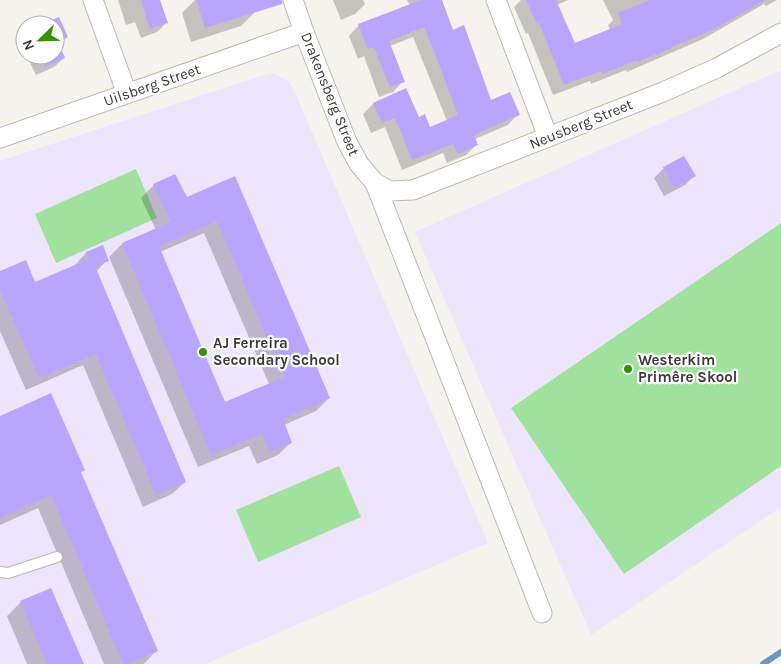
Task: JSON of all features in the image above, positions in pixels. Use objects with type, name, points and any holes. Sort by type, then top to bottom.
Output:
[{"type":"street","points":[[93,0],[127,94]]},
{"type":"street","name":"Drakensberg Street","points":[[293,0],[347,142],[359,164],[375,183]]},
{"type":"street","points":[[496,0],[548,137]]},
{"type":"street","name":"Uilsberg Street","points":[[0,138],[304,32]]},
{"type":"street","name":"Neusberg Street","points":[[375,183],[390,191],[413,190],[663,92],[708,72],[781,33]]},
{"type":"street","points":[[375,183],[542,613]]},
{"type":"lane","points":[[0,572],[8,573],[57,556]]},
{"type":"shaded area","name":"Westerkim Primêre Skool","points":[[781,70],[781,507],[591,635],[415,232]]},
{"type":"shaded area","name":"AJ Ferreira Secondary School","points":[[274,73],[289,82],[297,97],[488,543],[205,664],[0,664],[0,161]]},
{"type":"green space","points":[[136,169],[157,218],[56,263],[35,214]]},
{"type":"green space","points":[[781,223],[781,466],[624,574],[511,408]]},
{"type":"green space","points":[[339,466],[361,517],[258,562],[236,510]]},
{"type":"building","points":[[141,0],[160,0],[168,23],[150,29]]},
{"type":"building","points":[[196,0],[282,0],[282,4],[205,28]]},
{"type":"building","points":[[421,0],[442,0],[453,30],[464,25],[491,100],[510,92],[520,115],[474,135],[478,145],[458,154],[453,144],[412,160],[395,118],[382,123],[373,103],[406,88],[419,117],[425,114],[430,127],[458,115],[434,51],[424,27],[389,41],[405,82],[390,87],[374,47],[368,49],[358,24]]},
{"type":"building","points":[[526,0],[556,0],[575,43],[622,24],[618,13],[650,0],[765,0],[715,29],[672,48],[602,74],[601,71],[564,85],[539,23],[537,24]]},
{"type":"building","points":[[684,156],[696,176],[674,188],[663,167]]},
{"type":"building","points":[[175,174],[187,197],[235,176],[330,398],[283,419],[292,443],[270,452],[262,434],[211,455],[122,243],[171,222],[153,184]],"holes":[[[217,221],[284,377],[225,402],[159,246]]]},
{"type":"building","points":[[103,245],[109,261],[95,266],[186,482],[156,495],[96,354],[39,378],[0,290],[0,271],[26,260],[35,282],[89,259],[86,252]]},
{"type":"building","points":[[51,393],[85,470],[81,472],[158,651],[128,664],[123,664],[51,495],[0,518],[0,416]]},
{"type":"building","points":[[51,588],[84,664],[47,664],[20,601]]},
{"type":"waterway","points":[[763,664],[781,652]]},
{"type":"place","name":"AJ Ferreira Secondary School","points":[[203,352]]},
{"type":"place","name":"Westerkim Primêre Skool","points":[[628,369]]}]
